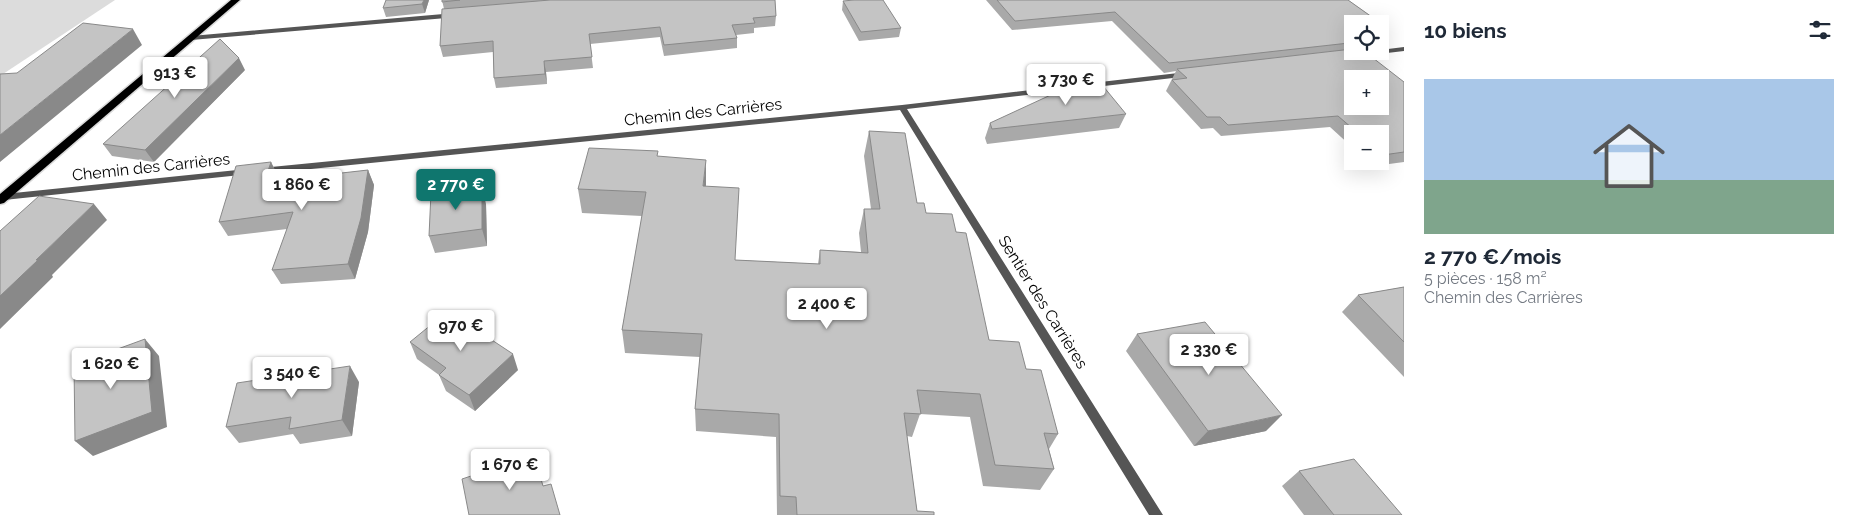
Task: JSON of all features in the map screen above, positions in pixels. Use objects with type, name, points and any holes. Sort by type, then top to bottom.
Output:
[{"type":"main road","points":[[2,199],[236,0]]},
{"type":"street","points":[[191,38],[464,14]]},
{"type":"street","points":[[1339,57],[1404,49]]},
{"type":"street","name":"Chemin des Carrières","points":[[2,199],[902,107],[1194,73]]},
{"type":"street","name":"Sentier des Carrières","points":[[902,107],[1156,515]]},
{"type":"shaded area","points":[[0,0],[115,0],[0,76]]},
{"type":"building","points":[[386,0],[424,0],[422,4],[383,8]]},
{"type":"building","points":[[442,0],[460,0],[442,2]]},
{"type":"building","points":[[550,0],[775,0],[776,16],[753,18],[755,23],[732,25],[737,38],[664,45],[660,27],[589,34],[592,57],[544,61],[545,74],[494,78],[493,41],[440,46],[442,9]]},
{"type":"building","points":[[883,0],[901,28],[861,32],[843,1]]},
{"type":"building","points":[[997,0],[1348,0],[1369,15],[1344,15],[1344,44],[1169,63],[1115,12],[1015,21]]},
{"type":"building","points":[[83,23],[133,29],[0,135],[0,74],[17,73]]},
{"type":"building","points":[[220,39],[239,58],[145,150],[103,144]]},
{"type":"building","points":[[1344,50],[1344,60],[1376,60],[1389,70],[1344,70],[1344,115],[1389,115],[1389,70],[1404,82],[1404,152],[1389,154],[1389,125],[1348,125],[1338,116],[1228,125],[1220,117],[1207,117],[1172,80],[1187,78],[1177,69]]},
{"type":"building","points":[[1094,75],[1126,114],[992,129],[990,123]]},
{"type":"building","points":[[869,131],[905,133],[917,203],[924,203],[926,213],[952,214],[956,232],[966,233],[989,340],[1019,342],[1026,369],[1041,370],[1058,434],[1044,433],[1054,469],[995,465],[980,394],[917,390],[921,414],[904,413],[917,511],[934,512],[934,515],[797,515],[796,497],[780,496],[779,414],[695,409],[702,334],[622,330],[646,192],[578,189],[589,148],[658,151],[657,156],[706,160],[703,186],[739,188],[735,260],[820,264],[820,250],[868,253],[864,209],[880,209]]},
{"type":"building","points":[[271,162],[266,177],[325,170],[324,175],[368,170],[361,218],[348,264],[272,270],[293,212],[219,222],[236,166]]},
{"type":"building","points":[[482,187],[482,229],[429,236],[431,193]]},
{"type":"building","points":[[39,196],[94,204],[0,296],[0,231]]},
{"type":"building","points":[[1404,287],[1404,342],[1358,295]]},
{"type":"building","points":[[448,311],[513,354],[469,395],[439,375],[446,368],[410,342]]},
{"type":"building","points":[[1205,322],[1282,415],[1208,431],[1137,334]]},
{"type":"building","points":[[145,339],[152,412],[75,441],[74,365]]},
{"type":"building","points":[[350,366],[342,420],[289,429],[291,417],[226,427],[237,383]]},
{"type":"building","points":[[534,455],[543,486],[551,484],[560,515],[469,515],[462,479]]},
{"type":"building","points":[[1354,459],[1402,515],[1334,515],[1299,471]]}]
